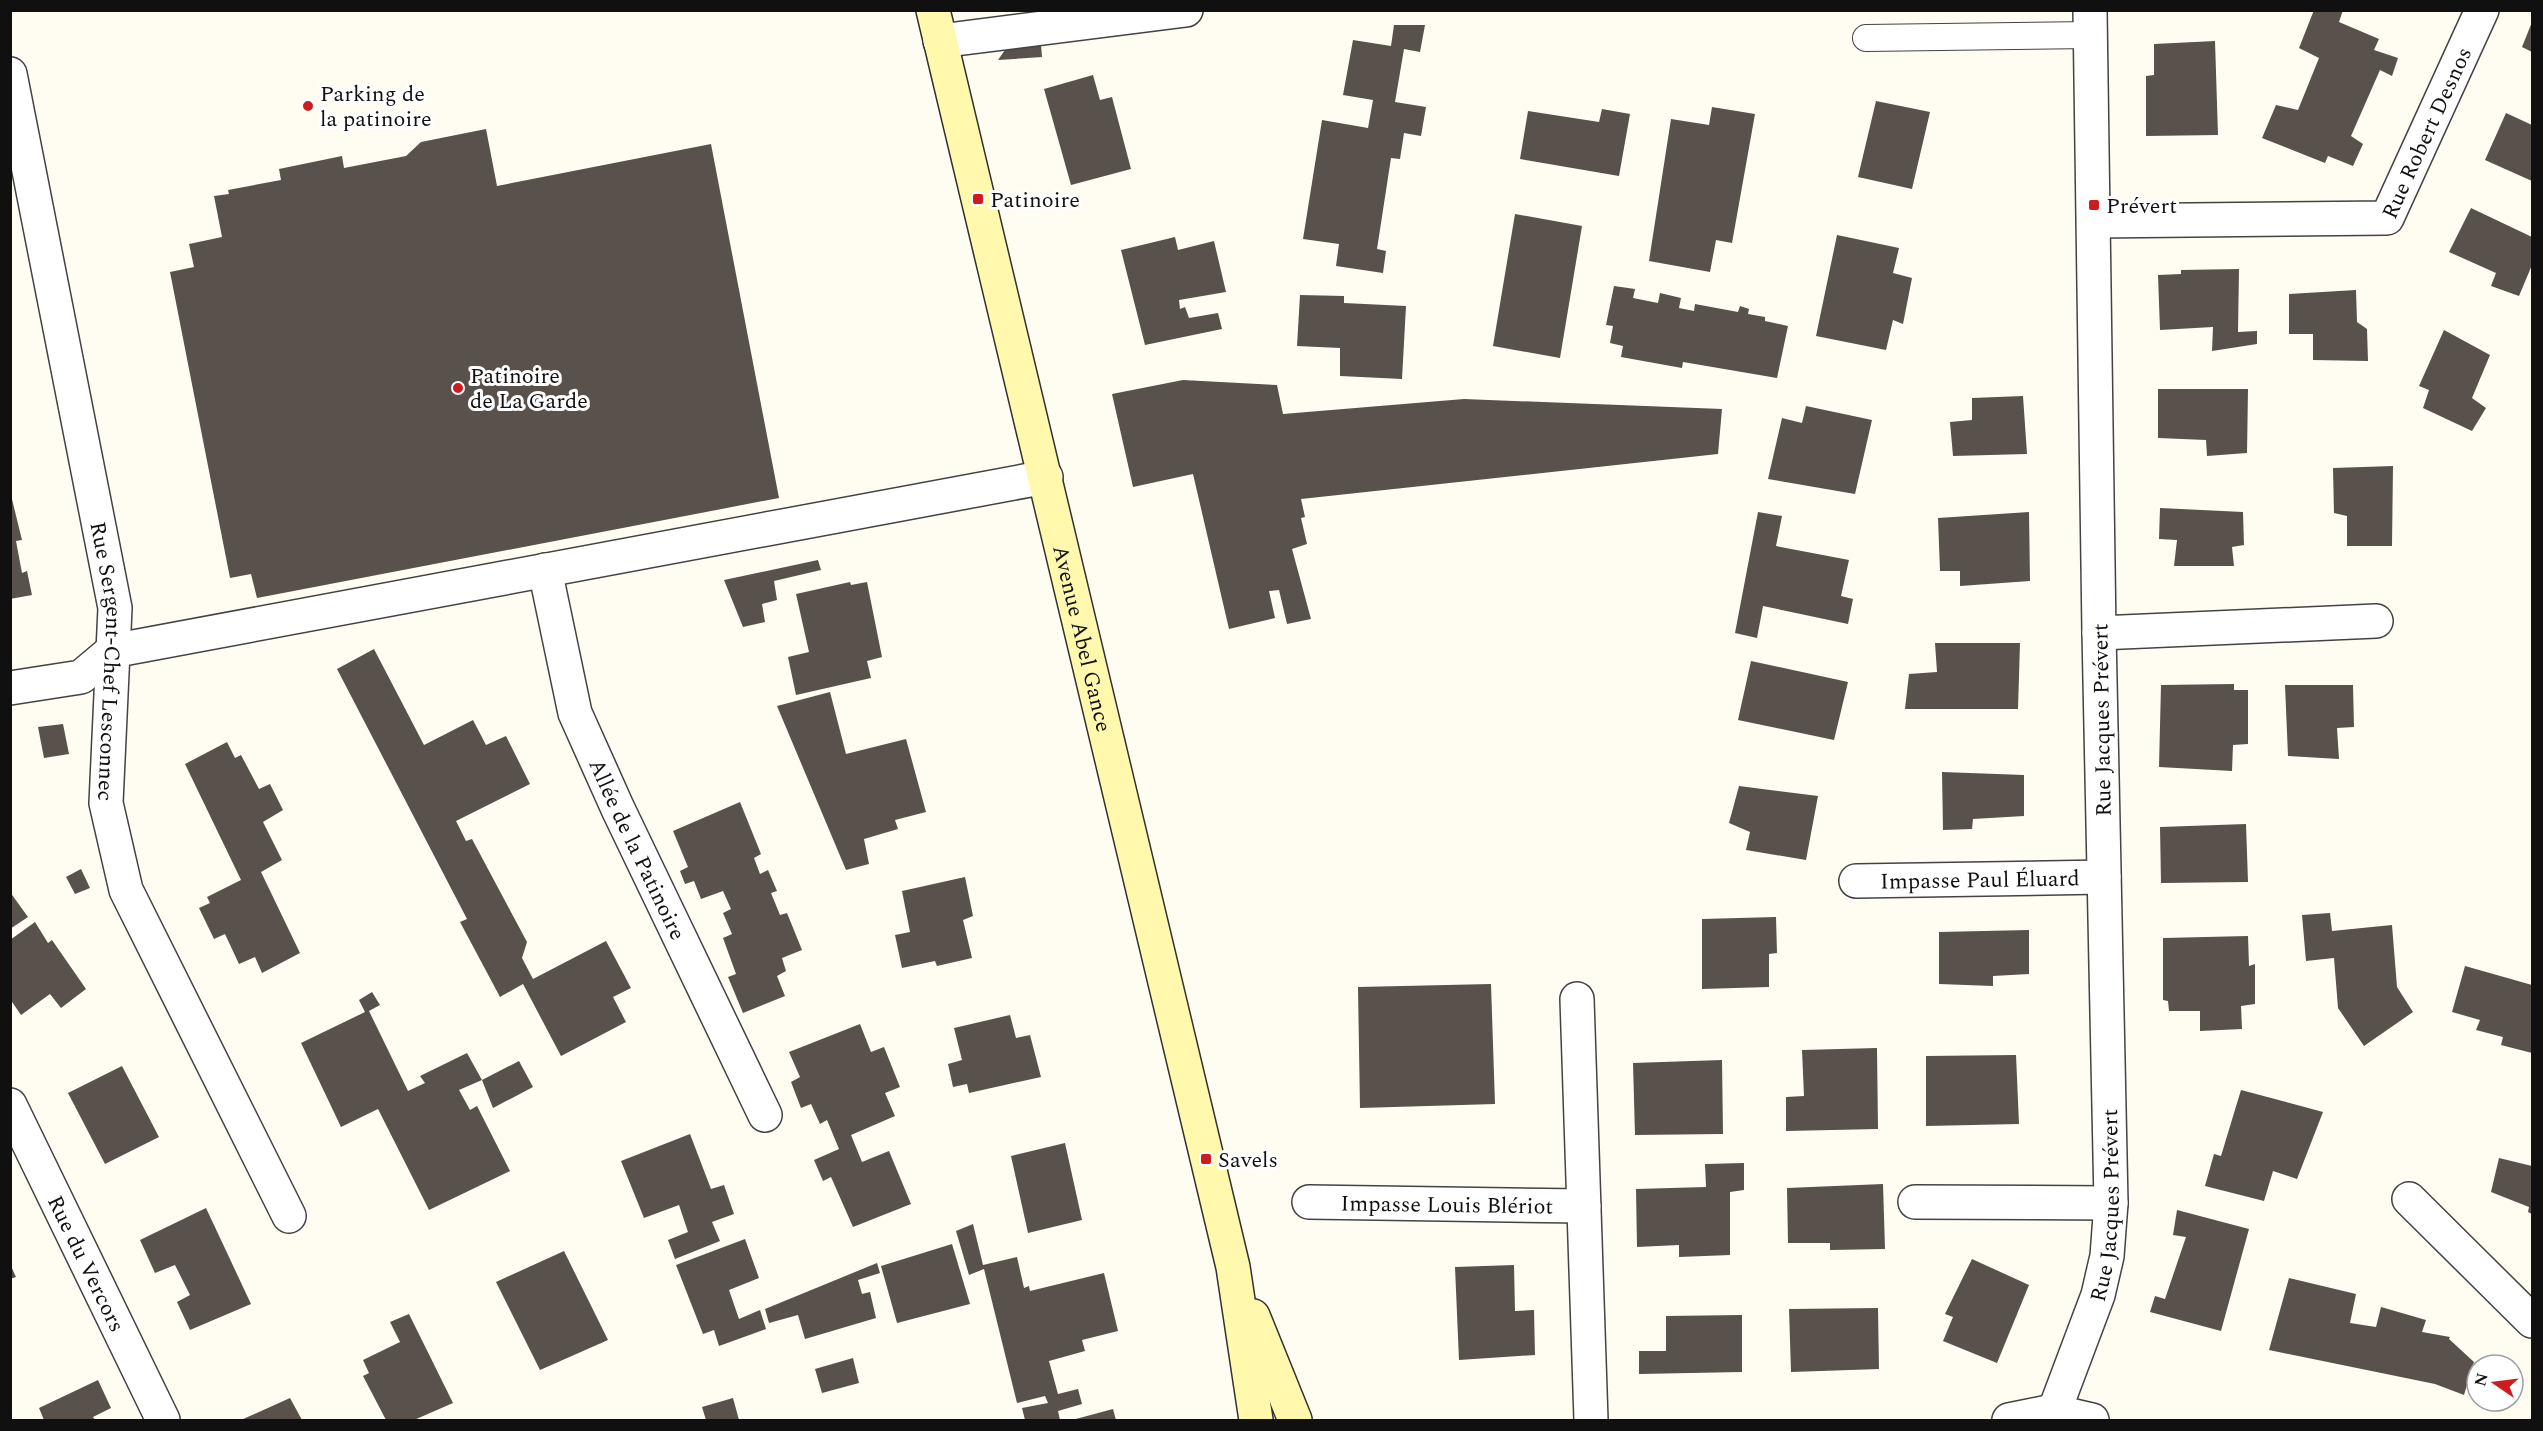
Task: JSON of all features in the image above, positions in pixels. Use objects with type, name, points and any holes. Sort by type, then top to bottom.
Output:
[{"type":"main road","name":"Avenue Abel Gance","points":[[936,26],[1046,477],[1233,1268],[1257,1420]]},
{"type":"main road","name":"Avenue Abel Gance","points":[[1233,1268],[1294,1420]]},
{"type":"street","points":[[936,26],[1186,10]]},
{"type":"street","name":"Rue Robert Desnos","points":[[2094,221],[2387,218],[2482,10]]},
{"type":"street","name":"Rue Jacques Prévert","points":[[2052,1416],[2098,1294],[2107,1256],[2111,1203],[2099,633],[2091,23]]},
{"type":"street","name":"Rue Sergent-Chef Lesconnec","points":[[10,74],[115,608],[106,803],[126,890],[289,1216]]},
{"type":"street","points":[[10,688],[81,677],[112,651],[1046,477]]},
{"type":"street","name":"Allée de la Patinoire","points":[[545,570],[575,713],[618,809],[765,1115]]},
{"type":"street","points":[[2099,633],[2376,621]]},
{"type":"street","name":"Impasse Paul Éluard","points":[[1856,881],[2104,877]]},
{"type":"street","name":"Impasse Louis Blériot","points":[[1577,999],[1591,1420]]},
{"type":"street","name":"Rue du Vercors","points":[[10,1105],[163,1420]]},
{"type":"street","points":[[2409,1199],[2532,1322]]},
{"type":"street","name":"Impasse Louis Blériot","points":[[1309,1202],[1584,1206]]},
{"type":"street","points":[[1915,1202],[2111,1203]]},
{"type":"street","points":[[2009,1420],[2052,1416],[2092,1420]]},
{"type":"lane","points":[[1866,38],[2091,23]]},
{"type":"building","points":[[2314,10],[2343,10],[2339,22],[2379,39],[2374,50],[2398,58],[2392,76],[2380,70],[2351,136],[2363,144],[2353,166],[2328,156],[2325,163],[2262,138],[2276,105],[2298,110],[2319,58],[2299,48]]},
{"type":"building","points":[[2532,22],[2532,52],[2522,47]]},
{"type":"building","points":[[1394,25],[1425,25],[1420,52],[1404,49],[1395,102],[1426,107],[1421,136],[1404,133],[1400,159],[1391,158],[1377,249],[1386,251],[1383,273],[1336,266],[1339,244],[1303,239],[1322,120],[1368,128],[1373,100],[1343,95],[1353,40],[1391,46]]},
{"type":"building","points":[[2215,41],[2218,135],[2146,136],[2146,76],[2154,75],[2154,44]]},
{"type":"building","points":[[1041,45],[1042,57],[998,60],[1007,47]]},
{"type":"building","points":[[1093,75],[1100,100],[1112,97],[1131,169],[1071,185],[1044,89]]},
{"type":"building","points":[[1876,101],[1930,112],[1912,189],[1858,177]]},
{"type":"building","points":[[1712,107],[1755,114],[1732,243],[1716,240],[1710,272],[1649,261],[1671,119],[1709,125]]},
{"type":"building","points":[[1602,109],[1630,114],[1619,176],[1520,159],[1528,111],[1599,122]]},
{"type":"building","points":[[2506,113],[2532,125],[2532,181],[2485,160]]},
{"type":"building","name":"Patinoire de La Garde","points":[[486,129],[497,186],[711,144],[779,498],[257,598],[251,574],[230,578],[170,272],[194,267],[189,244],[222,237],[214,196],[229,194],[228,190],[281,180],[279,169],[342,156],[344,168],[406,156],[421,142]]},
{"type":"building","points":[[2471,208],[2532,237],[2532,265],[2519,296],[2491,286],[2496,273],[2449,252]]},
{"type":"building","points":[[1515,214],[1582,226],[1560,358],[1493,346]]},
{"type":"building","points":[[1837,235],[1899,248],[1893,273],[1912,278],[1903,324],[1893,320],[1886,350],[1816,336]]},
{"type":"building","points":[[1175,237],[1178,250],[1214,241],[1226,292],[1179,300],[1180,309],[1185,307],[1189,318],[1218,313],[1222,329],[1145,345],[1121,250]]},
{"type":"building","points":[[2239,269],[2238,332],[2257,331],[2257,344],[2212,351],[2213,327],[2160,330],[2158,275],[2181,274],[2181,270]]},
{"type":"building","points":[[1614,286],[1635,289],[1633,298],[1658,303],[1660,293],[1681,298],[1679,308],[1694,311],[1695,304],[1738,312],[1740,306],[1749,309],[1748,314],[1765,317],[1765,321],[1788,326],[1777,378],[1683,362],[1682,368],[1621,357],[1623,346],[1610,343],[1613,326],[1606,325]]},
{"type":"building","points":[[2356,290],[2357,322],[2367,329],[2368,361],[2313,360],[2313,334],[2289,334],[2289,294]]},
{"type":"building","points":[[1300,295],[1344,296],[1344,303],[1406,306],[1402,379],[1340,376],[1340,348],[1297,346]]},
{"type":"building","points":[[2444,330],[2490,355],[2472,398],[2486,408],[2472,431],[2423,408],[2429,390],[2419,386]]},
{"type":"building","points":[[1183,380],[1277,385],[1283,414],[1464,399],[1722,409],[1718,454],[1301,499],[1305,517],[1301,518],[1307,544],[1292,549],[1311,619],[1287,624],[1279,590],[1269,591],[1275,618],[1229,629],[1193,474],[1133,487],[1112,394]]},
{"type":"building","points":[[2158,389],[2248,389],[2247,453],[2207,456],[2206,440],[2158,438]]},
{"type":"building","points":[[2023,396],[2027,454],[1953,456],[1950,422],[1972,420],[1972,398]]},
{"type":"building","points":[[1806,406],[1872,420],[1855,494],[1768,479],[1782,418],[1802,423]]},
{"type":"building","points":[[2393,466],[2392,546],[2347,546],[2347,516],[2334,513],[2333,468]]},
{"type":"building","points":[[10,491],[22,540],[16,541],[22,573],[27,571],[32,595],[10,599]]},
{"type":"building","points":[[2160,508],[2243,512],[2244,545],[2232,547],[2234,566],[2174,566],[2177,540],[2159,539]]},
{"type":"building","points":[[1758,512],[1782,516],[1776,546],[1849,560],[1841,596],[1853,599],[1848,624],[1763,606],[1757,638],[1735,633]]},
{"type":"building","points":[[2029,512],[2030,581],[1960,586],[1960,571],[1940,571],[1938,518]]},
{"type":"building","points":[[818,560],[821,570],[774,581],[777,600],[762,604],[765,622],[743,627],[724,580]]},
{"type":"building","points":[[850,582],[851,585],[867,582],[882,657],[867,661],[871,678],[796,695],[788,657],[809,652],[796,594]]},
{"type":"building","points":[[1935,643],[2020,643],[2018,709],[1905,709],[1909,674],[1937,672]]},
{"type":"building","points":[[374,649],[424,745],[473,720],[486,745],[506,736],[530,784],[456,821],[466,841],[472,839],[527,942],[522,958],[533,979],[606,941],[631,988],[613,997],[626,1022],[561,1056],[523,984],[500,997],[460,922],[467,919],[337,669]]},
{"type":"building","points":[[1751,661],[1848,682],[1834,740],[1738,720]]},
{"type":"building","points":[[2234,684],[2234,690],[2248,690],[2248,744],[2233,745],[2232,771],[2159,767],[2161,685]]},
{"type":"building","points":[[2285,685],[2353,685],[2354,727],[2337,728],[2339,759],[2288,756]]},
{"type":"building","points":[[830,692],[846,754],[906,739],[926,812],[895,820],[898,829],[864,839],[869,864],[846,870],[777,706]]},
{"type":"building","points":[[63,724],[69,754],[44,758],[38,727]]},
{"type":"building","points":[[227,742],[235,758],[241,755],[259,789],[270,784],[283,810],[263,822],[282,860],[261,872],[300,953],[262,973],[255,957],[239,964],[225,934],[214,939],[199,908],[210,903],[207,897],[241,880],[185,764]]},
{"type":"building","points":[[1942,772],[2024,775],[2024,816],[1973,819],[1972,829],[1943,830]]},
{"type":"building","points":[[1739,786],[1818,796],[1806,860],[1746,850],[1750,832],[1729,823]]},
{"type":"building","points":[[740,802],[761,854],[754,858],[760,874],[768,870],[777,891],[771,893],[780,915],[787,913],[802,950],[782,958],[786,971],[777,976],[785,996],[743,1013],[728,977],[736,974],[723,938],[732,934],[723,913],[731,909],[723,891],[701,899],[694,881],[685,884],[680,871],[688,867],[673,831]]},
{"type":"building","points":[[2246,824],[2248,882],[2161,883],[2160,827]]},
{"type":"building","points":[[81,869],[90,888],[75,894],[66,877]]},
{"type":"building","points":[[965,877],[973,916],[963,920],[972,958],[937,966],[935,961],[902,968],[895,935],[910,932],[902,891]]},
{"type":"building","points":[[10,892],[28,917],[10,929]]},
{"type":"building","points":[[2330,913],[2332,931],[2392,925],[2397,987],[2413,1012],[2364,1046],[2338,1008],[2334,958],[2306,961],[2302,915]]},
{"type":"building","points":[[1776,917],[1777,953],[1769,954],[1769,987],[1702,989],[1702,919]]},
{"type":"building","points":[[35,922],[48,943],[52,940],[86,989],[61,1008],[50,994],[21,1015],[10,999],[10,940]]},
{"type":"building","points":[[2029,930],[2029,974],[1993,976],[1993,986],[1939,984],[1939,932]]},
{"type":"building","points":[[2248,936],[2249,966],[2255,964],[2255,1004],[2241,1006],[2242,1029],[2200,1031],[2200,1011],[2169,1011],[2168,1001],[2163,1000],[2163,938]]},
{"type":"building","points":[[2465,966],[2532,985],[2532,1053],[2501,1045],[2503,1037],[2476,1030],[2480,1020],[2452,1012]]},
{"type":"building","points":[[1491,984],[1495,1104],[1360,1108],[1358,987]]},
{"type":"building","points":[[372,992],[380,1005],[369,1011],[408,1091],[425,1083],[420,1076],[467,1053],[482,1080],[459,1090],[470,1110],[477,1106],[510,1171],[429,1210],[378,1109],[341,1127],[301,1043],[365,1012],[359,1000]]},
{"type":"building","points":[[1010,1015],[1016,1038],[1030,1035],[1041,1077],[969,1093],[967,1084],[953,1087],[948,1064],[962,1060],[954,1028]]},
{"type":"building","points":[[860,1024],[871,1052],[884,1047],[900,1087],[885,1093],[895,1116],[851,1135],[862,1162],[889,1151],[911,1204],[853,1227],[831,1177],[823,1181],[814,1160],[839,1149],[827,1120],[820,1124],[811,1104],[801,1108],[791,1082],[800,1077],[789,1052]]},
{"type":"building","points":[[1877,1048],[1878,1129],[1786,1131],[1786,1097],[1804,1096],[1802,1050]]},
{"type":"building","points":[[2016,1055],[2019,1124],[1926,1126],[1926,1056]]},
{"type":"building","points":[[1722,1060],[1723,1134],[1635,1135],[1633,1063]]},
{"type":"building","points":[[519,1061],[533,1087],[493,1108],[482,1080]]},
{"type":"building","points":[[122,1066],[159,1137],[105,1164],[68,1093]]},
{"type":"building","points":[[2241,1090],[2323,1112],[2297,1179],[2273,1171],[2264,1201],[2205,1186],[2214,1154],[2221,1156]]},
{"type":"building","points":[[690,1134],[711,1189],[724,1185],[734,1214],[712,1222],[720,1241],[675,1259],[668,1240],[688,1232],[679,1205],[644,1218],[621,1161]]},
{"type":"building","points":[[1065,1143],[1082,1220],[1028,1233],[1011,1156]]},
{"type":"building","points":[[2499,1158],[2532,1166],[2532,1214],[2528,1212],[2529,1207],[2491,1192]]},
{"type":"building","points":[[1744,1163],[1744,1190],[1730,1192],[1730,1255],[1679,1257],[1679,1245],[1637,1247],[1636,1189],[1706,1187],[1705,1164]]},
{"type":"building","points":[[1883,1184],[1885,1249],[1830,1250],[1830,1243],[1788,1243],[1787,1188]]},
{"type":"building","points":[[206,1208],[251,1304],[190,1330],[177,1302],[190,1295],[175,1265],[155,1273],[140,1240]]},
{"type":"building","points":[[2177,1210],[2249,1229],[2221,1331],[2150,1312],[2155,1296],[2165,1299],[2186,1237],[2173,1235]]},
{"type":"building","points":[[973,1224],[983,1265],[1017,1257],[1024,1288],[1029,1286],[1030,1291],[1104,1273],[1118,1331],[1082,1340],[1085,1351],[1049,1361],[1058,1394],[1078,1389],[1082,1404],[1058,1411],[1060,1420],[1025,1420],[1022,1408],[1048,1403],[1045,1396],[1017,1403],[984,1269],[969,1275],[956,1231]]},
{"type":"building","points":[[745,1239],[759,1278],[729,1290],[739,1319],[760,1310],[766,1329],[719,1346],[714,1330],[703,1334],[676,1265]]},
{"type":"building","points":[[952,1244],[970,1304],[897,1323],[881,1266]]},
{"type":"building","points":[[564,1251],[608,1340],[540,1370],[496,1282]]},
{"type":"building","points":[[1972,1259],[2029,1285],[1997,1363],[1943,1341],[1953,1317],[1945,1314]]},
{"type":"building","points":[[877,1263],[880,1273],[858,1280],[862,1294],[870,1292],[876,1318],[805,1339],[798,1315],[769,1323],[765,1309]]},
{"type":"building","points":[[10,1264],[16,1277],[10,1279]]},
{"type":"building","points":[[1514,1265],[1515,1311],[1534,1310],[1535,1355],[1459,1360],[1455,1267]]},
{"type":"building","points":[[2289,1278],[2356,1294],[2350,1323],[2376,1327],[2381,1307],[2426,1320],[2422,1332],[2450,1337],[2449,1339],[2465,1354],[2465,1392],[2464,1395],[2435,1384],[2269,1350]]},
{"type":"building","points":[[1878,1308],[1879,1369],[1791,1372],[1789,1309]]},
{"type":"building","points":[[409,1314],[453,1403],[414,1420],[386,1420],[363,1376],[369,1373],[363,1360],[400,1342],[390,1322]]},
{"type":"building","points":[[1742,1315],[1742,1372],[1639,1374],[1639,1351],[1666,1351],[1666,1316]]},
{"type":"building","points":[[853,1358],[859,1383],[822,1393],[815,1369]]},
{"type":"building","points":[[98,1380],[111,1408],[93,1417],[95,1420],[44,1420],[39,1408]]},
{"type":"building","points":[[290,1398],[302,1420],[241,1420]]},
{"type":"building","points":[[733,1398],[739,1420],[706,1420],[702,1407]]},
{"type":"building","points":[[1113,1409],[1116,1420],[1072,1420]]},
{"type":"place","name":"Parking de la patinoire","points":[[308,106]]},
{"type":"place","name":"Patinoire","points":[[978,199]]},
{"type":"place","name":"Prévert","points":[[2094,205]]},
{"type":"place","name":"Patinoire de La Garde","points":[[458,388]]},
{"type":"place","name":"Savels","points":[[1206,1159]]}]
